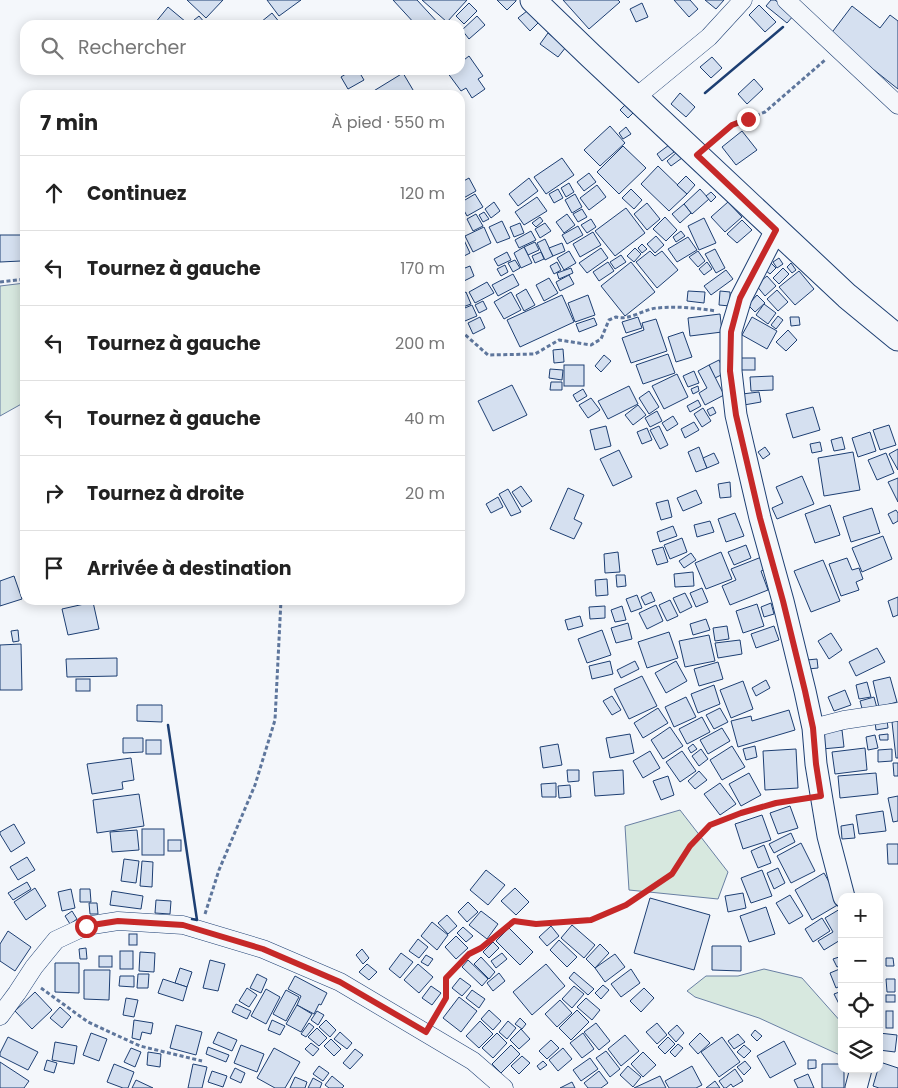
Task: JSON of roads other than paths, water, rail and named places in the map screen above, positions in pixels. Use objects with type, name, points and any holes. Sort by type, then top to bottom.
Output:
[{"type":"main road","points":[[533,0],[847,296],[898,338]]},
{"type":"street","points":[[635,98],[709,37],[743,0]]},
{"type":"street","points":[[786,0],[898,105]]},
{"type":"street","points":[[776,230],[740,298],[731,332],[730,371],[736,415],[760,518],[805,691],[813,728],[816,764],[828,836],[843,893]]},
{"type":"street","points":[[813,728],[844,720],[898,712]]},
{"type":"street","points":[[0,1016],[34,967],[56,940],[86,926],[118,921],[183,925],[263,949],[340,982],[473,1061],[504,1088]]},
{"type":"street","points":[[856,1088],[860,1073]]}]
